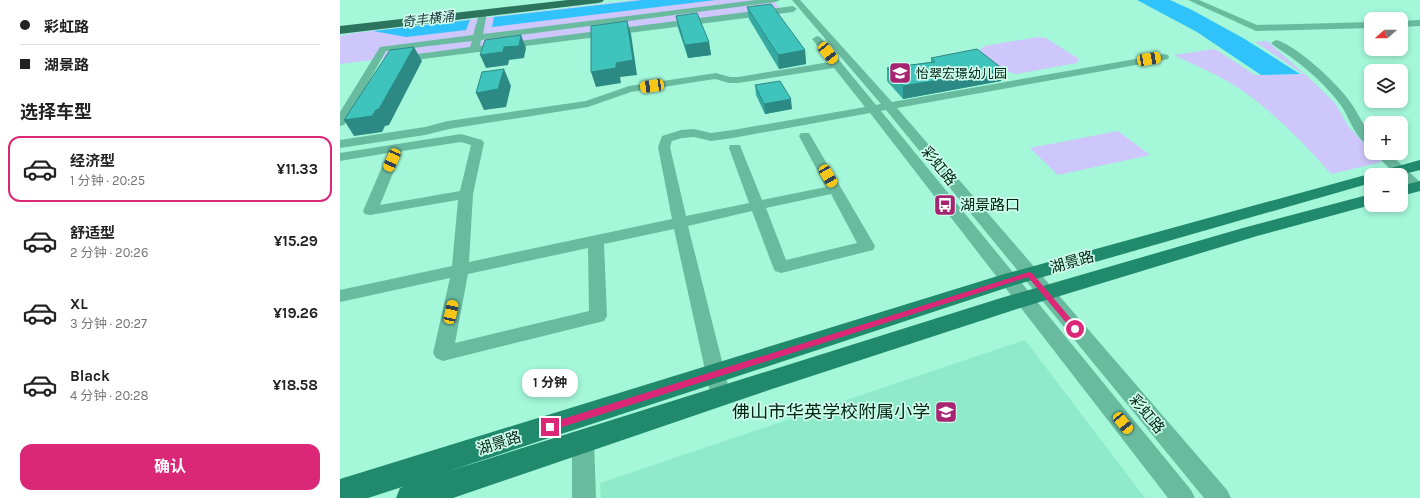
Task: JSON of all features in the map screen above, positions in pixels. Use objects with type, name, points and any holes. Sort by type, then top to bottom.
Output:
[{"type":"highway","points":[[340,32],[376,22],[538,0]]},
{"type":"highway","points":[[340,22],[376,22],[483,13],[598,0]]},
{"type":"highway","points":[[340,19],[376,22]]},
{"type":"main road","points":[[1407,168],[1420,165]]},
{"type":"main road","name":"湖景路","points":[[340,494],[718,386],[1026,286],[1364,180]]},
{"type":"main road","name":"湖景路","points":[[1026,286],[1364,201]]},
{"type":"main road","name":"湖景路","points":[[411,498],[583,442],[718,386]]},
{"type":"street","points":[[340,122],[383,49],[776,0]]},
{"type":"street","points":[[1192,0],[1256,28],[1364,25]]},
{"type":"street","points":[[375,62],[474,50],[792,3]]},
{"type":"street","name":"彩虹路","points":[[792,3],[873,110],[1026,286],[1218,498]]},
{"type":"street","name":"彩虹路","points":[[792,3],[889,106],[1026,286],[1182,498]]},
{"type":"street","points":[[474,50],[483,13]]},
{"type":"street","points":[[1408,24],[1420,23]]},
{"type":"street","points":[[1276,43],[1294,54],[1325,80],[1346,104],[1359,128],[1364,134]]},
{"type":"street","points":[[718,386],[664,147],[666,139],[681,134],[694,133],[711,138],[1164,57]]},
{"type":"street","points":[[340,144],[425,131],[448,125],[588,104],[629,89],[716,76],[729,80],[738,80],[837,64]]},
{"type":"street","points":[[735,148],[780,267],[867,246],[805,136]]},
{"type":"street","points":[[340,157],[461,138],[478,143],[466,194],[460,270],[443,354],[598,316],[596,241]]},
{"type":"street","points":[[397,148],[370,211],[466,194]]},
{"type":"street","points":[[1388,160],[1396,168]]},
{"type":"street","points":[[340,296],[835,189]]},
{"type":"street","points":[[583,442],[584,498]]},
{"type":"shaded area","points":[[635,0],[773,0],[780,9],[340,64],[340,36],[354,33]]},
{"type":"shaded area","points":[[1038,37],[1046,38],[1079,59],[1077,63],[1016,74],[1005,71],[979,51],[984,46]]},
{"type":"shaded area","points":[[1267,41],[1307,76],[1335,103],[1348,126],[1364,143],[1364,160],[1380,160],[1382,162],[1331,174],[1296,136],[1255,100],[1221,77],[1174,55],[1215,49],[1255,75],[1303,74],[1255,42]]},
{"type":"shaded area","points":[[1118,131],[1150,155],[1058,175],[1030,148]]},
{"type":"shaded area","name":"佛山市华英学校附属小学","points":[[1025,340],[1145,498],[601,498],[600,483]]},
{"type":"water","points":[[643,0],[716,0],[492,27],[494,17]]},
{"type":"water","points":[[1137,0],[1170,0],[1192,10],[1243,38],[1300,74],[1261,75],[1197,32]]},
{"type":"water","points":[[470,20],[466,30],[406,37],[373,31]]},
{"type":"building","points":[[771,4],[805,50],[778,55],[747,7]]},
{"type":"building","points":[[697,13],[709,42],[685,45],[676,16]]},
{"type":"building","points":[[627,21],[633,60],[616,63],[616,68],[591,72],[591,26]]},
{"type":"building","points":[[521,35],[519,46],[504,47],[503,52],[480,55],[485,40]]},
{"type":"building","points":[[414,47],[379,109],[376,110],[372,116],[344,120],[390,50]]},
{"type":"building","points":[[977,49],[1003,69],[903,86],[887,68],[935,62],[931,58]]},
{"type":"building","points":[[504,69],[498,89],[476,93],[482,72]]},
{"type":"building","points":[[780,81],[791,99],[764,104],[755,85]]},
{"type":"place","name":"怡翠宏璟幼儿园","points":[[900,73]]},
{"type":"place","name":"湖景路口","points":[[945,205]]},
{"type":"place","name":"佛山市华英学校附属小学","points":[[946,412]]},
{"type":"route","points":[[550,427],[1029,274],[1075,329]]},
{"type":"water label","name":"奇丰横涌","points":[[428,19]]}]
